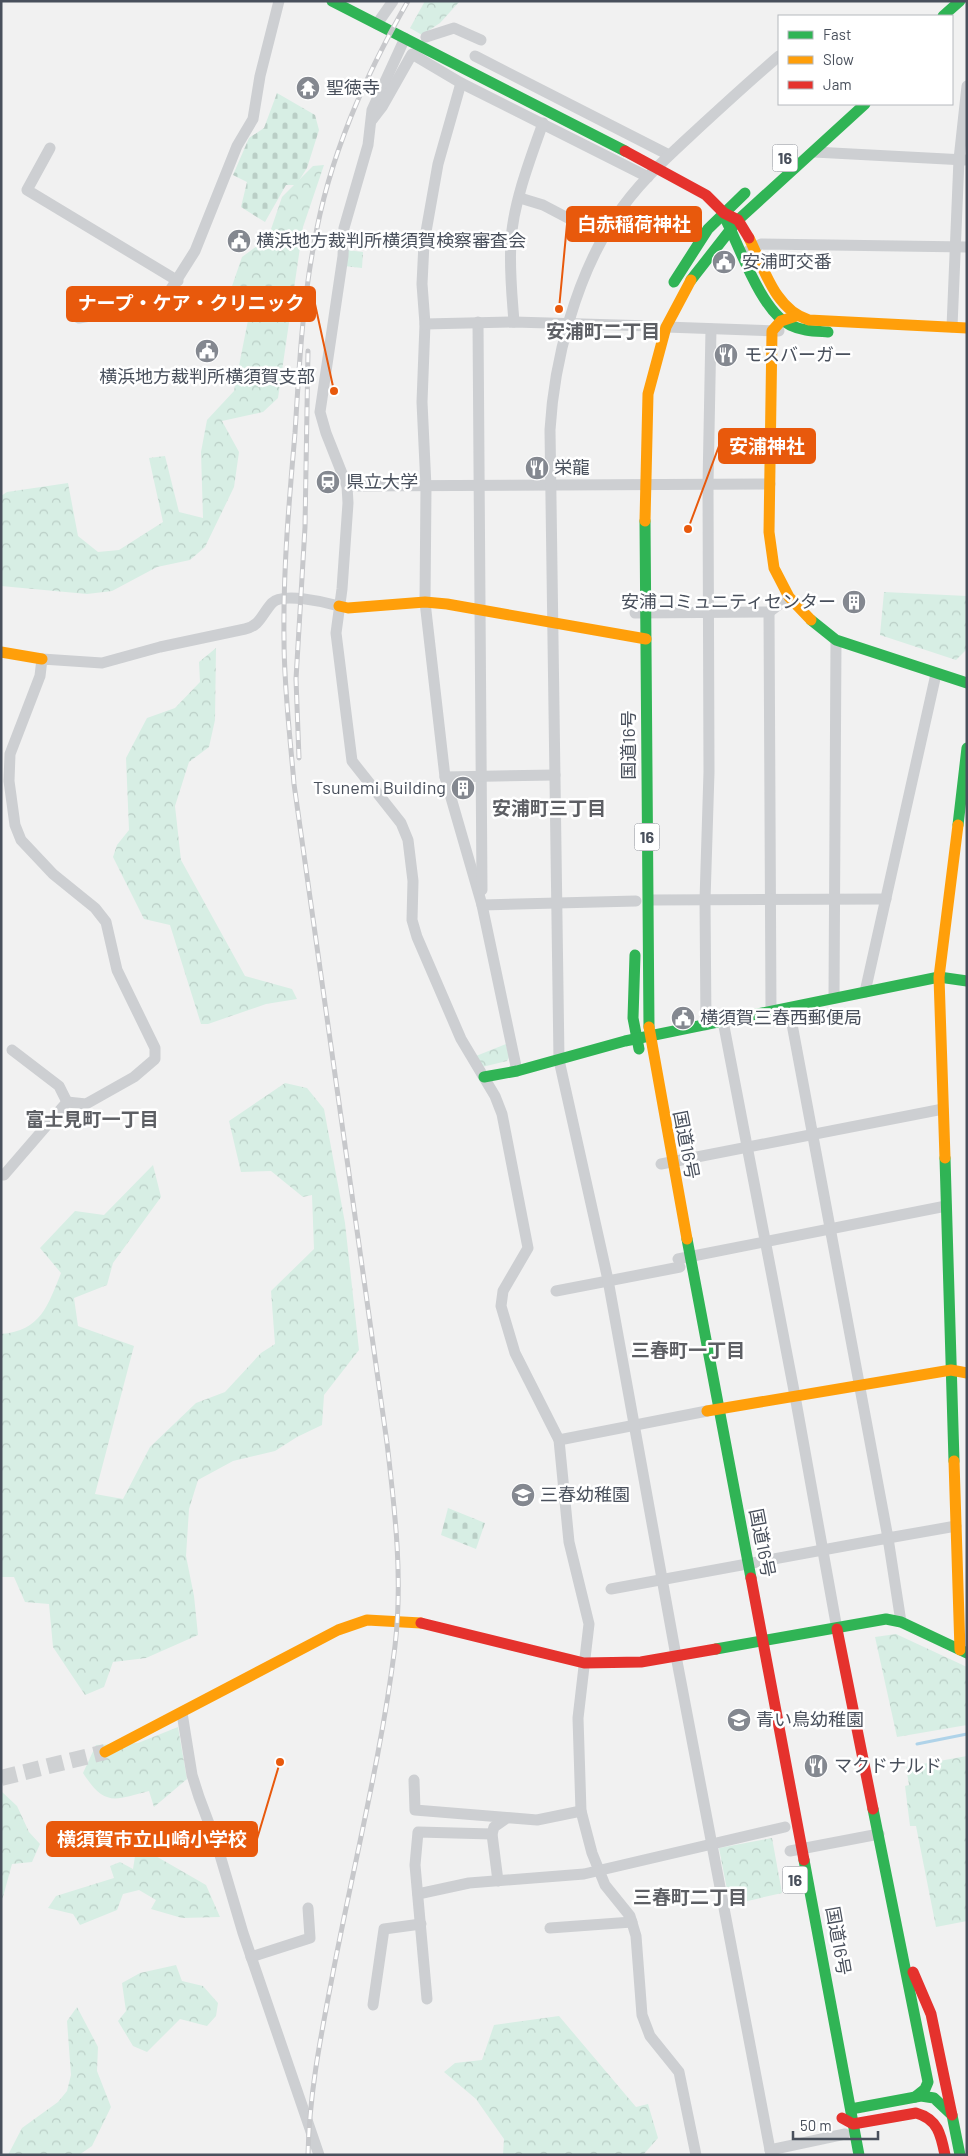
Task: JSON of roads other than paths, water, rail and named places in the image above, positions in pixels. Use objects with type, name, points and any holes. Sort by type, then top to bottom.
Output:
[{"type":"main road","points":[[332,1],[657,167],[706,195],[724,213],[738,220],[755,247],[781,302],[796,316],[808,320],[967,328]]},
{"type":"main road","points":[[944,15],[960,1]]},
{"type":"main road","points":[[953,23],[967,11]]},
{"type":"main road","name":"国道16号","points":[[634,696],[641,613],[640,485],[648,394],[666,327],[688,284],[738,220],[864,105]]},
{"type":"main road","points":[[667,296],[708,229],[751,188]]},
{"type":"main road","points":[[724,213],[730,230],[744,253],[769,308],[781,321],[792,328],[805,331],[967,339]]},
{"type":"main road","points":[[772,282],[781,321]]},
{"type":"main road","points":[[796,316],[781,321],[772,331],[769,532],[774,568],[789,596],[811,620],[836,640],[967,683]]},
{"type":"main road","name":"国道16号","points":[[632,472],[640,485]]},
{"type":"main road","points":[[340,606],[348,608],[426,602],[479,609],[640,638]]},
{"type":"main road","name":"国道16号","points":[[640,638],[649,900],[649,1036],[664,1163],[710,1407],[748,1564],[763,1640],[859,2155]]},
{"type":"main road","points":[[3,650],[42,659]]},
{"type":"main road","points":[[105,1752],[338,1630],[372,1619],[412,1621],[584,1663],[641,1662],[886,1619],[901,1622],[964,1651],[956,1526],[939,977],[967,748]]},
{"type":"main road","points":[[635,940],[633,1018],[641,1066]]},
{"type":"main road","points":[[484,1077],[516,1071],[637,1038],[939,977],[967,981]]},
{"type":"main road","points":[[710,1407],[795,1396],[951,1370],[967,1372]]},
{"type":"main road","name":"国道16号","points":[[709,1426],[710,1407]]},
{"type":"main road","points":[[837,1629],[928,2082],[925,2089],[915,2096]]},
{"type":"main road","name":"16","points":[[784,1822],[791,1856]]},
{"type":"main road","name":"国道16号","points":[[797,1889],[848,2155]]},
{"type":"main road","points":[[900,1942],[931,2014],[960,2155]]},
{"type":"main road","points":[[945,2155],[939,2129],[927,2115],[916,2113],[853,2124],[842,2118],[851,2109],[915,2096],[934,2098],[952,2114]]},
{"type":"street","points":[[73,315],[79,318],[118,311],[157,311],[178,281],[195,251],[237,146],[253,119],[260,76],[279,1]]},
{"type":"street","points":[[377,24],[393,1]]},
{"type":"street","points":[[426,37],[454,28],[481,40]]},
{"type":"street","points":[[405,38],[372,110],[368,145],[344,228],[342,256],[320,405],[326,433],[347,486],[348,504],[340,606],[337,619],[337,650],[352,761],[401,823],[408,840],[413,881],[412,920],[417,937],[461,1039],[484,1077],[502,1114],[528,1248],[502,1291],[501,1306],[515,1353],[559,1440],[569,1542],[588,1624],[577,1743],[581,1811],[605,1884],[630,1916],[636,1936],[642,2015],[650,2036],[680,2072],[696,2155]]},
{"type":"street","points":[[370,122],[382,107],[412,54],[461,83],[648,177]]},
{"type":"street","points":[[475,56],[669,155]]},
{"type":"street","points":[[778,57],[669,155],[615,217],[583,283],[552,391],[550,430],[554,623],[558,1060],[608,1280],[676,1656],[770,2152],[845,2134]]},
{"type":"street","points":[[461,83],[444,139],[428,213],[424,243],[422,284],[425,324],[422,402],[426,487],[426,602],[445,777],[482,904],[516,1071]]},
{"type":"street","points":[[952,327],[961,247],[967,86]]},
{"type":"street","points":[[514,322],[510,273],[511,239],[520,198],[543,123]]},
{"type":"street","points":[[50,148],[27,190],[178,281]]},
{"type":"street","points":[[812,152],[963,160]]},
{"type":"street","points":[[520,198],[543,205],[604,237]]},
{"type":"street","points":[[744,253],[760,244],[961,247]]},
{"type":"street","points":[[478,322],[482,904]]},
{"type":"street","points":[[425,324],[514,322],[652,327]]},
{"type":"street","points":[[666,327],[805,331]]},
{"type":"street","points":[[706,1024],[705,900],[709,772],[708,484],[711,329]]},
{"type":"street","points":[[347,486],[770,484]]},
{"type":"street","points":[[641,613],[770,612],[789,596]]},
{"type":"street","points":[[67,1102],[86,1104],[134,1078],[155,1059],[155,1048],[117,970],[106,922],[95,908],[53,874],[21,840],[15,825],[9,781],[10,754],[40,676],[42,659],[102,663],[170,644],[245,630],[257,624],[270,605],[279,598],[340,606]]},
{"type":"street","points":[[770,612],[771,1011]]},
{"type":"street","points":[[834,998],[836,640]]},
{"type":"street","points":[[865,992],[936,674]]},
{"type":"street","points":[[445,777],[555,776]]},
{"type":"street","points":[[649,900],[886,899]]},
{"type":"street","points":[[482,904],[636,901]]},
{"type":"street","points":[[789,1008],[888,1538],[901,1622]]},
{"type":"street","points":[[723,1021],[824,1550],[837,1629]]},
{"type":"street","points":[[12,1050],[59,1086],[67,1102]]},
{"type":"street","points":[[1,1175],[4,1175],[67,1102]]},
{"type":"street","points":[[664,1163],[943,1109]]},
{"type":"street","points":[[8,1151],[17,1159]]},
{"type":"street","points":[[556,1291],[765,1242],[946,1206]]},
{"type":"street","points":[[559,1440],[710,1407]]},
{"type":"street","points":[[611,1589],[956,1526]]},
{"type":"street","points":[[182,1713],[192,1775],[217,1846],[251,1957],[319,2155]]},
{"type":"street","points":[[414,1780],[415,1810],[537,1820],[581,1811]]},
{"type":"street","points":[[498,1881],[492,1834],[494,1827],[507,1818]]},
{"type":"street","points":[[418,1894],[469,1883],[600,1871],[784,1822]]},
{"type":"street","points":[[427,1999],[415,1865],[418,1832],[492,1834]]},
{"type":"street","points":[[791,1856],[803,1848],[879,1834]]},
{"type":"street","points":[[251,1957],[310,1938],[308,1908]]},
{"type":"street","points":[[550,1928],[632,1922]]},
{"type":"street","points":[[373,2005],[384,1929],[421,1924]]},
{"type":"waterway","points":[[917,1744],[967,1734]]},
{"type":"tunnel","points":[[1,1778],[105,1752]]},
{"type":"railway","points":[[308,2155],[310,2112],[319,2047],[374,1773],[389,1688],[397,1621],[398,1570],[387,1443],[294,784],[284,657],[285,562],[304,315],[310,268],[321,212],[329,180],[350,119],[377,59],[408,1]]},
{"type":"railway","points":[[299,758],[296,679],[305,527],[308,351]]},
{"type":"place","name":"聖徳寺","points":[[308,88]]},
{"type":"place","name":"横浜地方裁判所横須賀検察審査会","points":[[239,241]]},
{"type":"place","name":"安浦町交番","points":[[724,262]]},
{"type":"place","name":"白赤稲荷神社","points":[[559,309]]},
{"type":"place","name":"横浜地方裁判所横須賀支部","points":[[207,351]]},
{"type":"place","name":"モスバーガー","points":[[726,355]]},
{"type":"place","name":"ナープ・ケア・クリニック","points":[[334,391]]},
{"type":"place","name":"栄龍","points":[[537,468]]},
{"type":"place","name":"県立大学","points":[[328,482]]},
{"type":"place","name":"安浦神社","points":[[688,529]]},
{"type":"place","name":"安浦コミュニティセンター","points":[[854,602]]},
{"type":"place","name":"Tsunemi Building","points":[[463,788]]},
{"type":"place","name":"横須賀三春西郵便局","points":[[683,1018]]},
{"type":"place","name":"三春幼稚園","points":[[523,1495]]},
{"type":"place","name":"青い鳥幼稚園","points":[[739,1720]]},
{"type":"place","name":"横須賀市立山崎小学校","points":[[280,1762]]},
{"type":"place","name":"マクドナルド","points":[[816,1766]]},
{"type":"district","name":"安浦町二丁目","points":[[603,331]]},
{"type":"district","name":"安浦町三丁目","points":[[549,808]]},
{"type":"district","name":"富士見町一丁目","points":[[92,1119]]},
{"type":"district","name":"三春町一丁目","points":[[688,1350]]},
{"type":"district","name":"三春町二丁目","points":[[690,1897]]}]
